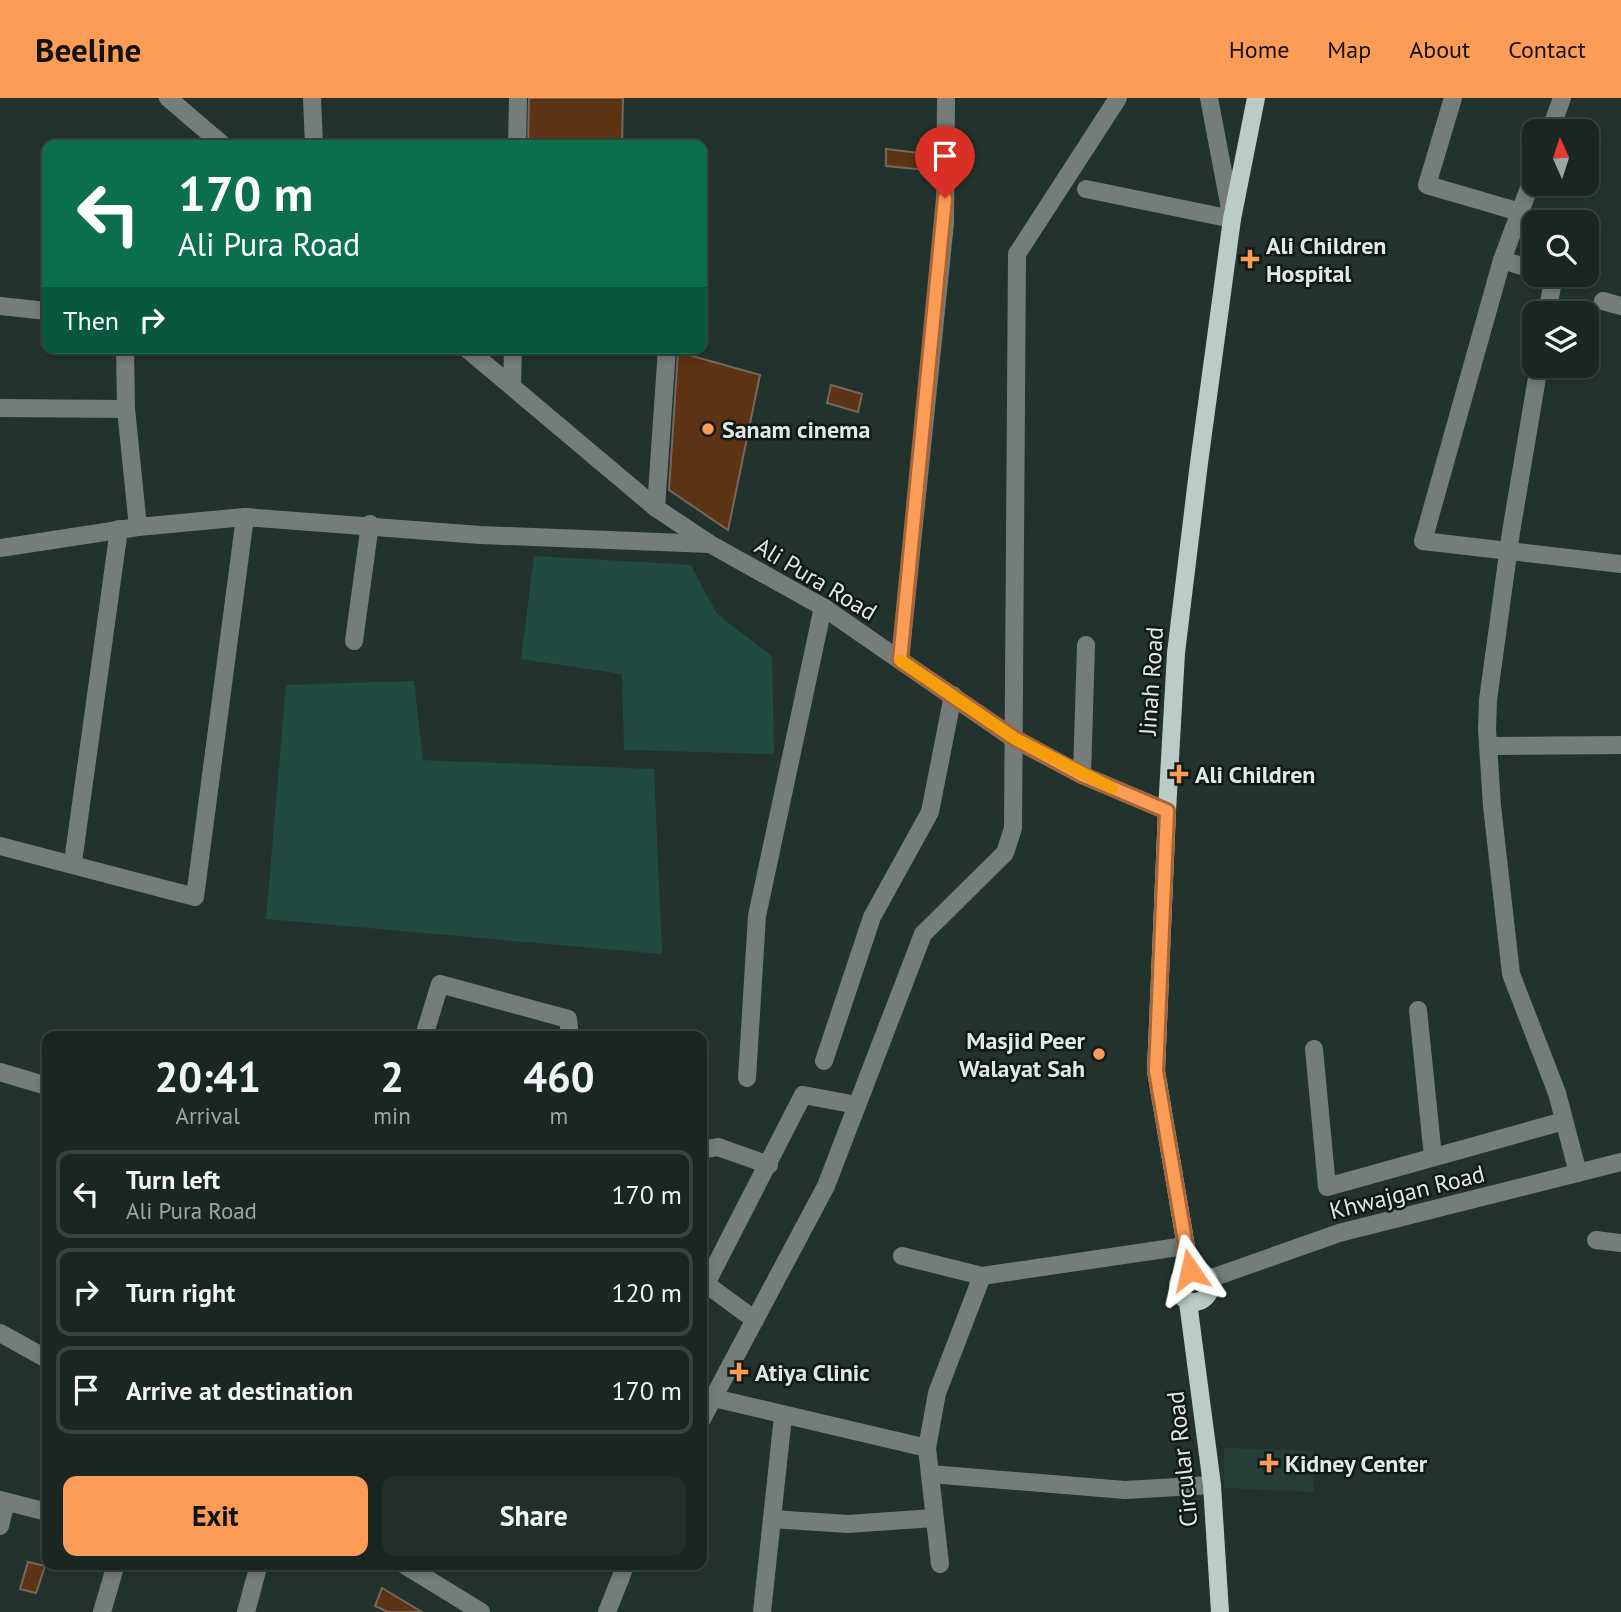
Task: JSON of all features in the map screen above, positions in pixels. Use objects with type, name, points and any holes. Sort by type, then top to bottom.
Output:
[{"type":"main road","name":"Jinah Road","points":[[1190,1270],[1156,1071],[1167,811],[1176,653],[1232,219],[1256,98]]},
{"type":"main road","points":[[1190,1270],[1201,1272],[1209,1279],[1210,1290],[1202,1301],[1188,1302],[1179,1295],[1177,1283],[1183,1274],[1190,1270]]},
{"type":"main road","name":"Circular Road","points":[[1188,1302],[1212,1485],[1220,1612]]},
{"type":"street","points":[[168,98],[217,140]]},
{"type":"street","points":[[312,98],[314,140]]},
{"type":"street","points":[[517,98],[517,140]]},
{"type":"street","points":[[900,660],[945,223],[946,98]]},
{"type":"street","points":[[707,1410],[826,1186],[923,934],[1005,853],[1013,828],[1017,254],[1118,98]]},
{"type":"street","points":[[1086,190],[1232,219],[1209,98]]},
{"type":"street","points":[[1452,98],[1427,185],[1520,212]]},
{"type":"street","points":[[1554,119],[1562,98]]},
{"type":"street","points":[[1526,196],[1502,260],[1423,541],[1621,564]]},
{"type":"street","points":[[1502,260],[1522,266]]},
{"type":"street","points":[[1603,301],[1621,306]]},
{"type":"street","points":[[0,306],[42,310]]},
{"type":"street","points":[[125,354],[126,409],[138,527]]},
{"type":"street","name":"Ali Pura Road","points":[[473,354],[656,508],[710,544],[823,607],[1014,738],[1082,775],[1167,811]]},
{"type":"street","points":[[512,386],[513,354]]},
{"type":"street","points":[[656,508],[667,354]]},
{"type":"street","points":[[1537,378],[1488,700],[1492,806],[1511,974],[1557,1093],[1578,1173]]},
{"type":"street","points":[[0,408],[126,409]]},
{"type":"street","points":[[0,846],[73,862],[195,897],[244,517]]},
{"type":"street","points":[[0,548],[119,529],[244,517],[370,524],[480,535],[710,544]]},
{"type":"street","points":[[354,641],[370,524]]},
{"type":"street","points":[[73,862],[119,529]]},
{"type":"street","points":[[747,1078],[757,916],[823,607]]},
{"type":"street","points":[[1082,775],[1086,645]]},
{"type":"street","points":[[824,1062],[872,917],[930,812],[953,695]]},
{"type":"street","points":[[1490,746],[1621,745]]},
{"type":"street","points":[[426,1031],[440,984],[568,1019],[569,1031]]},
{"type":"street","points":[[1418,1010],[1433,1157]]},
{"type":"street","points":[[1314,1049],[1327,1187],[1564,1121]]},
{"type":"street","points":[[0,1072],[42,1085]]},
{"type":"street","points":[[707,1278],[769,1165],[803,1095],[857,1105]]},
{"type":"street","points":[[707,1149],[718,1147],[769,1165]]},
{"type":"street","name":"Khwajgan Road","points":[[1209,1279],[1339,1233],[1621,1162]]},
{"type":"street","points":[[1596,1240],[1621,1243]]},
{"type":"street","points":[[902,1256],[982,1276],[1185,1246]]},
{"type":"street","points":[[940,1564],[927,1448],[937,1393],[982,1276]]},
{"type":"street","points":[[707,1285],[755,1320]]},
{"type":"street","points":[[0,1333],[42,1356]]},
{"type":"street","points":[[714,1398],[927,1448]]},
{"type":"street","points":[[762,1612],[783,1416]]},
{"type":"street","points":[[930,1474],[1125,1490],[1212,1485]]},
{"type":"street","points":[[0,1526],[3,1501],[42,1511]]},
{"type":"street","points":[[772,1519],[848,1524],[934,1518]]},
{"type":"street","points":[[102,1612],[114,1570]]},
{"type":"street","points":[[246,1612],[258,1570]]},
{"type":"street","points":[[413,1570],[481,1612]]},
{"type":"street","points":[[607,1612],[624,1570]]},
{"type":"shaded area","name":"Kidney Center","points":[[1224,1448],[1313,1451],[1314,1492],[1224,1488]]},
{"type":"green space","points":[[534,556],[691,565],[717,614],[772,656],[774,754],[624,750],[622,674],[521,659]]},
{"type":"green space","points":[[414,681],[423,760],[654,769],[662,954],[266,919],[286,685]]},
{"type":"building","points":[[529,98],[623,98],[622,140],[528,140]]},
{"type":"building","points":[[886,149],[927,154],[927,170],[886,166]]},
{"type":"building","name":"Sanam cinema","points":[[678,354],[760,375],[728,530],[669,490]]},
{"type":"building","points":[[831,385],[862,394],[858,412],[827,403]]},
{"type":"building","points":[[28,1562],[42,1565],[44,1570],[36,1593],[20,1589]]},
{"type":"building","points":[[382,1588],[422,1612],[388,1612],[375,1606]]},
{"type":"slow traffic","points":[[901,661],[1014,738],[1112,788]]},
{"type":"place","name":"Ali Children Hospital","points":[[1250,259]]},
{"type":"place","name":"Sanam cinema","points":[[708,429]]},
{"type":"place","name":"Ali Children","points":[[1179,774]]},
{"type":"place","name":"Masjid Peer Walayat Sah","points":[[1099,1054]]},
{"type":"place","name":"Atiya Clinic","points":[[739,1372]]},
{"type":"place","name":"Kidney Center","points":[[1269,1463]]},
{"type":"route","points":[[945,198],[945,223],[900,660],[1014,738],[1082,775],[1167,811],[1156,1071],[1190,1270]]}]
